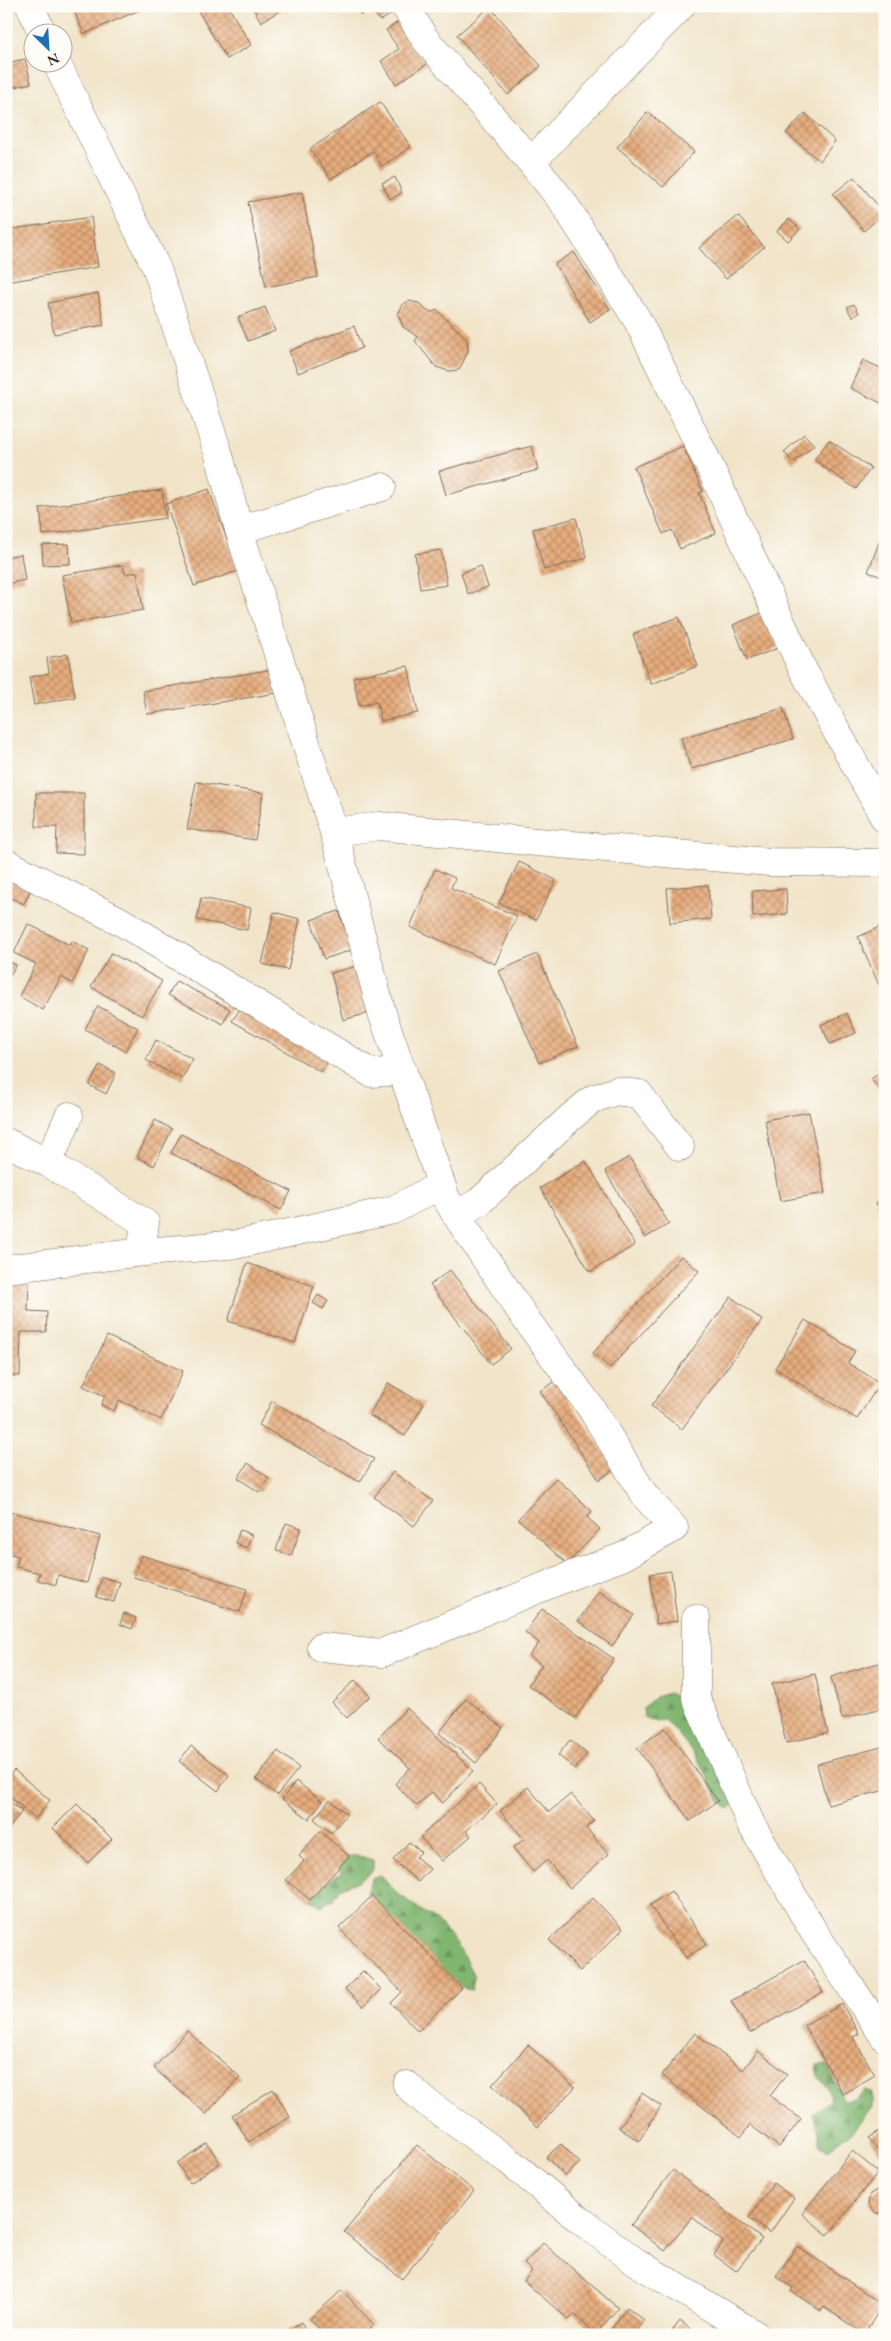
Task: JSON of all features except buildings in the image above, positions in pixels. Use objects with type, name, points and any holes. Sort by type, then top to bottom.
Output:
[{"type":"street","points":[[30,6],[37,22]]},
{"type":"street","points":[[405,6],[425,38],[563,202],[638,321],[711,469],[802,668],[885,820]]},
{"type":"street","points":[[531,162],[680,6]]},
{"type":"street","points":[[61,72],[157,269],[219,455],[239,530],[334,832],[381,1010],[442,1185],[456,1215],[528,1322],[591,1408],[646,1496],[674,1528],[622,1557],[580,1572],[382,1653],[321,1647]]},
{"type":"street","points":[[239,530],[382,487]]},
{"type":"street","points":[[334,832],[379,826],[770,862],[885,863]]},
{"type":"street","points":[[6,863],[120,921],[371,1073],[403,1071]]},
{"type":"street","points":[[456,1215],[479,1202],[593,1099],[616,1091],[639,1094],[680,1147]]},
{"type":"street","points":[[48,1163],[68,1116]]},
{"type":"street","points":[[6,1142],[48,1163],[145,1223],[141,1252]]},
{"type":"street","points":[[6,1269],[141,1252],[239,1244],[393,1210],[442,1185]]},
{"type":"street","points":[[696,1618],[696,1698],[751,1824],[814,1932],[885,2038]]},
{"type":"street","points":[[407,2085],[426,2102],[509,2161],[580,2220],[636,2262],[756,2335]]},
{"type":"green space","points":[[669,1693],[678,1698],[735,1803],[729,1809],[720,1801],[694,1754],[670,1725],[665,1720],[652,1721],[644,1717],[643,1708],[655,1697]]},
{"type":"green space","points":[[349,1856],[359,1856],[373,1860],[373,1870],[358,1881],[340,1889],[334,1899],[321,1906],[311,1899],[331,1879],[341,1873],[339,1867]]},
{"type":"green space","points":[[381,1875],[397,1893],[440,1924],[458,1946],[474,1976],[472,1990],[462,1988],[367,1892],[372,1878]]},
{"type":"green space","points":[[826,2064],[844,2101],[854,2099],[865,2090],[872,2093],[872,2106],[850,2134],[839,2140],[828,2151],[819,2144],[819,2132],[813,2113],[831,2100],[827,2087],[819,2078],[817,2072],[817,2065]]}]
